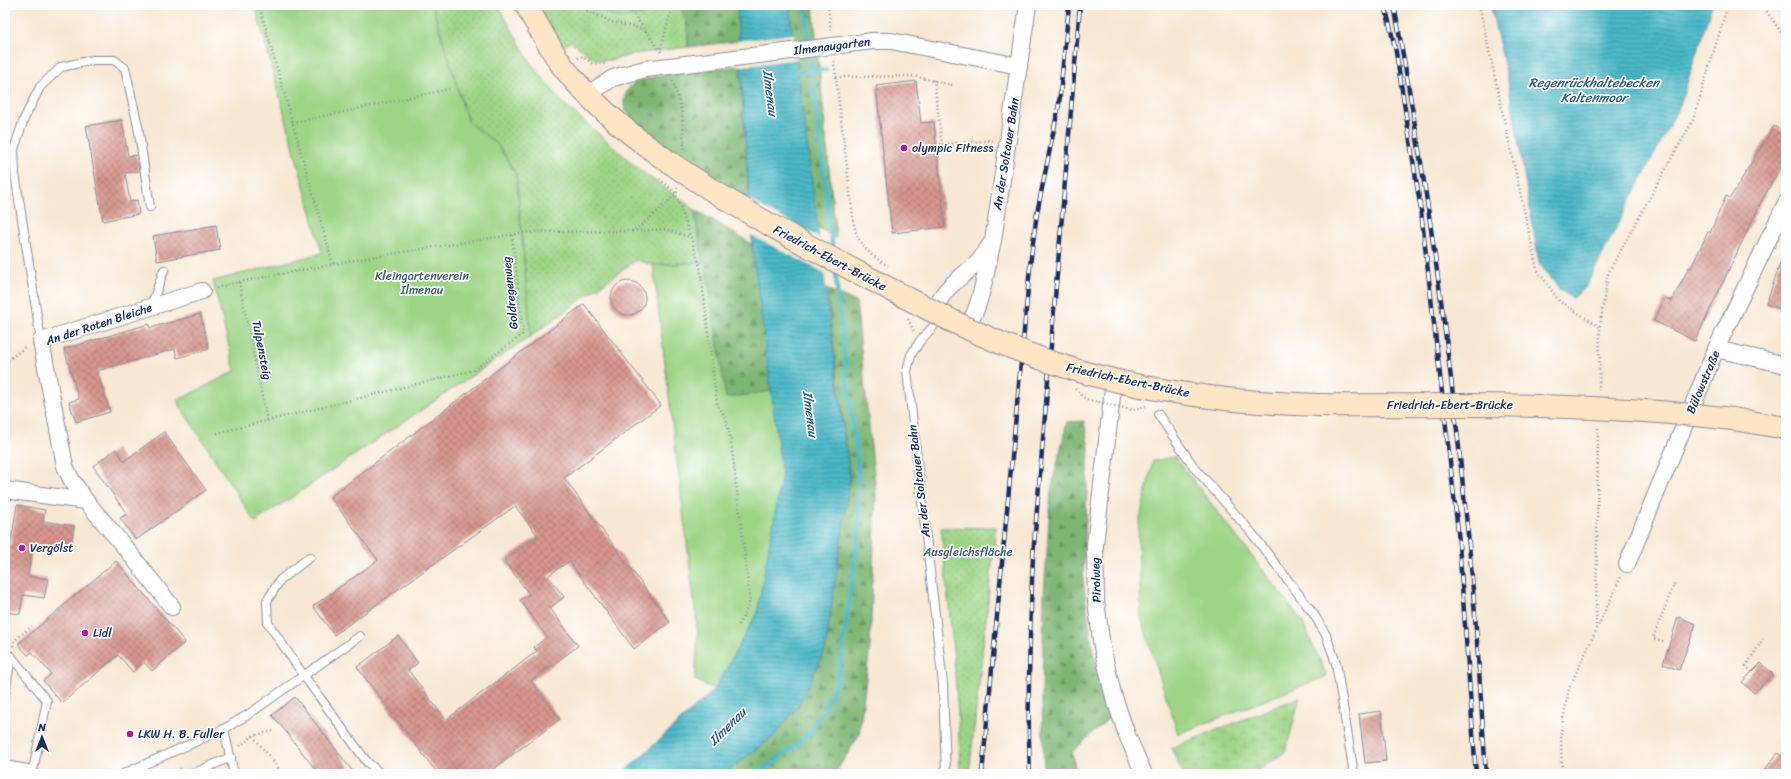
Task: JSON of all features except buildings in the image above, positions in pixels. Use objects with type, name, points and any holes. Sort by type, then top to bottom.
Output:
[{"type":"main road","name":"Friedrich-Ebert-Brücke","points":[[526,5],[564,67],[588,94],[617,122],[659,155],[713,192],[778,230],[959,325],[1067,368],[1160,390],[1212,398],[1259,402],[1315,405],[1515,405],[1614,408],[1732,419],[1786,428]]},
{"type":"street","points":[[1019,66],[1028,5]]},
{"type":"street","name":"Ilmenaugarten","points":[[588,94],[614,78],[645,69],[873,41],[891,41],[1019,66]]},
{"type":"street","name":"An der Soltauer Bahn","points":[[993,241],[980,260],[968,272],[951,284],[942,295],[938,307],[941,318],[948,324],[959,326],[970,320],[976,310],[993,241],[1019,66]]},
{"type":"street","name":"Bülowstraße","points":[[1627,564],[1716,349],[1786,203]]},
{"type":"street","name":"An der Roten Bleiche","points":[[172,607],[128,551],[86,502],[71,479],[65,466],[41,341],[202,291]]},
{"type":"street","points":[[1716,349],[1786,365]]},
{"type":"street","name":"Pirolweg","points":[[1114,380],[1095,545],[1096,601],[1102,647],[1113,694],[1127,735],[1144,774]]},
{"type":"street","points":[[5,490],[86,502]]},
{"type":"lane","points":[[41,341],[15,174],[14,149],[24,119],[40,88],[61,67],[93,60],[114,60],[125,68],[138,126],[150,206]]},
{"type":"lane","points":[[151,307],[164,270]]},
{"type":"lane","name":"An der Soltauer Bahn","points":[[941,318],[920,341],[911,355],[907,371],[943,684],[946,774]]},
{"type":"lane","points":[[1158,414],[1194,467],[1251,532],[1313,613],[1326,635],[1336,663],[1354,774]]},
{"type":"lane","points":[[310,557],[280,580],[267,601],[268,623],[304,676],[367,762],[381,774]]},
{"type":"lane","points":[[123,774],[224,729],[249,714],[360,636]]},
{"type":"lane","points":[[5,694],[8,656]]},
{"type":"lane","points":[[5,765],[33,770],[47,701],[8,656]]},
{"type":"lane","points":[[224,729],[234,774]]},
{"type":"lane","points":[[192,774],[231,757]]},
{"type":"path","points":[[259,5],[332,264]]},
{"type":"path","points":[[576,5],[612,22],[643,29]]},
{"type":"path","points":[[627,5],[643,29],[660,50],[662,57]]},
{"type":"path","points":[[660,50],[673,5]]},
{"type":"path","points":[[828,5],[831,34]]},
{"type":"path","points":[[1479,5],[1537,269],[1559,301],[1600,327]]},
{"type":"path","points":[[1599,398],[1600,327],[1608,273],[1693,120],[1728,5]]},
{"type":"path","points":[[1762,5],[1786,39]]},
{"type":"path","points":[[834,55],[854,225],[856,235],[866,252]]},
{"type":"path","points":[[564,67],[581,56],[592,63],[611,63]]},
{"type":"path","points":[[836,77],[913,76],[952,85]]},
{"type":"path","points":[[671,77],[682,113],[684,154]]},
{"type":"path","points":[[934,80],[942,145]]},
{"type":"path","points":[[292,123],[449,89]]},
{"type":"path","points":[[936,145],[992,140]]},
{"type":"path","points":[[632,231],[648,221],[676,194],[680,181]]},
{"type":"path","points":[[676,194],[689,237],[700,266],[717,404],[726,419],[728,428],[742,526],[750,599],[749,605],[738,626]]},
{"type":"path","points":[[202,291],[239,282],[332,264],[528,232],[632,231],[665,229],[689,237]]},
{"type":"path","name":"Goldregenweg","points":[[213,434],[474,370],[523,334],[512,235]]},
{"type":"path","name":"Tulpensteig","points":[[239,282],[267,421]]},
{"type":"path","points":[[5,363],[25,347],[41,341]]},
{"type":"path","points":[[1070,386],[1086,399],[1110,405],[1132,410],[1153,405]]},
{"type":"path","points":[[5,391],[5,402]]},
{"type":"path","points":[[1592,423],[1599,423],[1596,629]]},
{"type":"path","points":[[1562,774],[1561,731],[1570,688],[1627,564]]},
{"type":"path","points":[[1663,641],[1653,638],[1675,582]]},
{"type":"path","points":[[8,656],[14,641],[32,626]]},
{"type":"path","points":[[1752,672],[1746,666],[1763,639]]},
{"type":"path","points":[[273,732],[253,736],[283,774]]},
{"type":"green space","name":"Kleingartenverein Ilmenau","points":[[255,5],[432,5],[468,122],[497,144],[516,174],[531,336],[255,522],[177,401],[235,371],[213,281],[322,253]]},
{"type":"green space","points":[[432,5],[498,5],[530,62],[563,103],[640,170],[694,209],[705,262],[653,265],[636,260],[531,336],[516,174],[497,144],[468,122]]},
{"type":"green space","points":[[537,5],[595,5],[600,9],[627,18],[651,11],[661,5],[679,5],[684,15],[688,36],[688,47],[634,54],[611,60],[600,60],[591,57],[571,41],[564,46]]},
{"type":"green space","points":[[595,5],[661,5],[644,14],[628,18],[612,15]]},
{"type":"green space","points":[[679,5],[737,5],[739,41],[688,47],[688,36],[684,15]]},
{"type":"green space","points":[[788,5],[813,5],[836,238],[812,224]]},
{"type":"green space","points":[[740,66],[749,200],[662,144],[632,119],[624,106],[624,99],[628,89],[633,84],[641,80],[668,74]]},
{"type":"green space","points":[[694,209],[752,244],[772,391],[726,399]]},
{"type":"green space","points":[[705,262],[726,398],[772,391],[782,475],[757,613],[715,689],[695,680],[698,634],[653,265]]},
{"type":"green space","points":[[827,289],[856,302],[876,494],[870,646],[859,735],[836,774],[724,774],[775,735],[850,479]]},
{"type":"green space","points":[[1084,421],[1089,448],[1083,580],[1092,646],[1109,718],[1072,752],[1076,774],[1044,774],[1042,700],[1044,596],[1051,490],[1067,422]]},
{"type":"green space","points":[[1175,457],[1302,621],[1327,676],[1178,734],[1141,618],[1138,528],[1153,461]]},
{"type":"green space","name":"Ausgleichsfläche","points":[[996,527],[969,774],[960,774],[956,682],[941,528]]},
{"type":"green space","points":[[1300,697],[1286,751],[1254,774],[1183,774],[1171,748]]},
{"type":"water","name":"Ilmenau","points":[[737,5],[789,5],[850,479],[825,651],[798,706],[775,735],[724,774],[622,774],[715,689],[757,613],[782,475],[752,244]]},
{"type":"water","name":"Regenrückhaltebecken Kaltenmoor","points":[[1490,5],[1712,5],[1680,105],[1585,288],[1573,298],[1561,291],[1539,263],[1508,81]]},
{"type":"pier","points":[[794,34],[797,59],[738,67],[737,41]]},
{"type":"pier","points":[[747,199],[820,238],[825,273],[749,234]]},
{"type":"waterway","points":[[805,5],[812,68]]},
{"type":"waterway","points":[[792,72],[826,70]]},
{"type":"waterway","points":[[813,77],[833,251]]},
{"type":"waterway","points":[[757,774],[793,748],[810,732],[824,709],[838,677],[858,541],[859,477],[835,269]]},
{"type":"railway","points":[[982,774],[1031,257],[1037,213],[1059,104],[1069,5]]},
{"type":"railway","points":[[1030,774],[1029,692],[1033,556],[1080,5]]},
{"type":"railway","points":[[1385,5],[1396,52],[1421,211],[1458,531],[1476,774]]},
{"type":"railway","points":[[1394,5],[1427,199],[1453,395],[1473,587],[1486,774]]},
{"type":"place","name":"olympic Fitness","points":[[904,148]]},
{"type":"place","name":"Vergölst","points":[[22,548]]},
{"type":"place","name":"Lidl","points":[[85,633]]},
{"type":"place","name":"LKW H. B. Fuller","points":[[130,734]]}]
